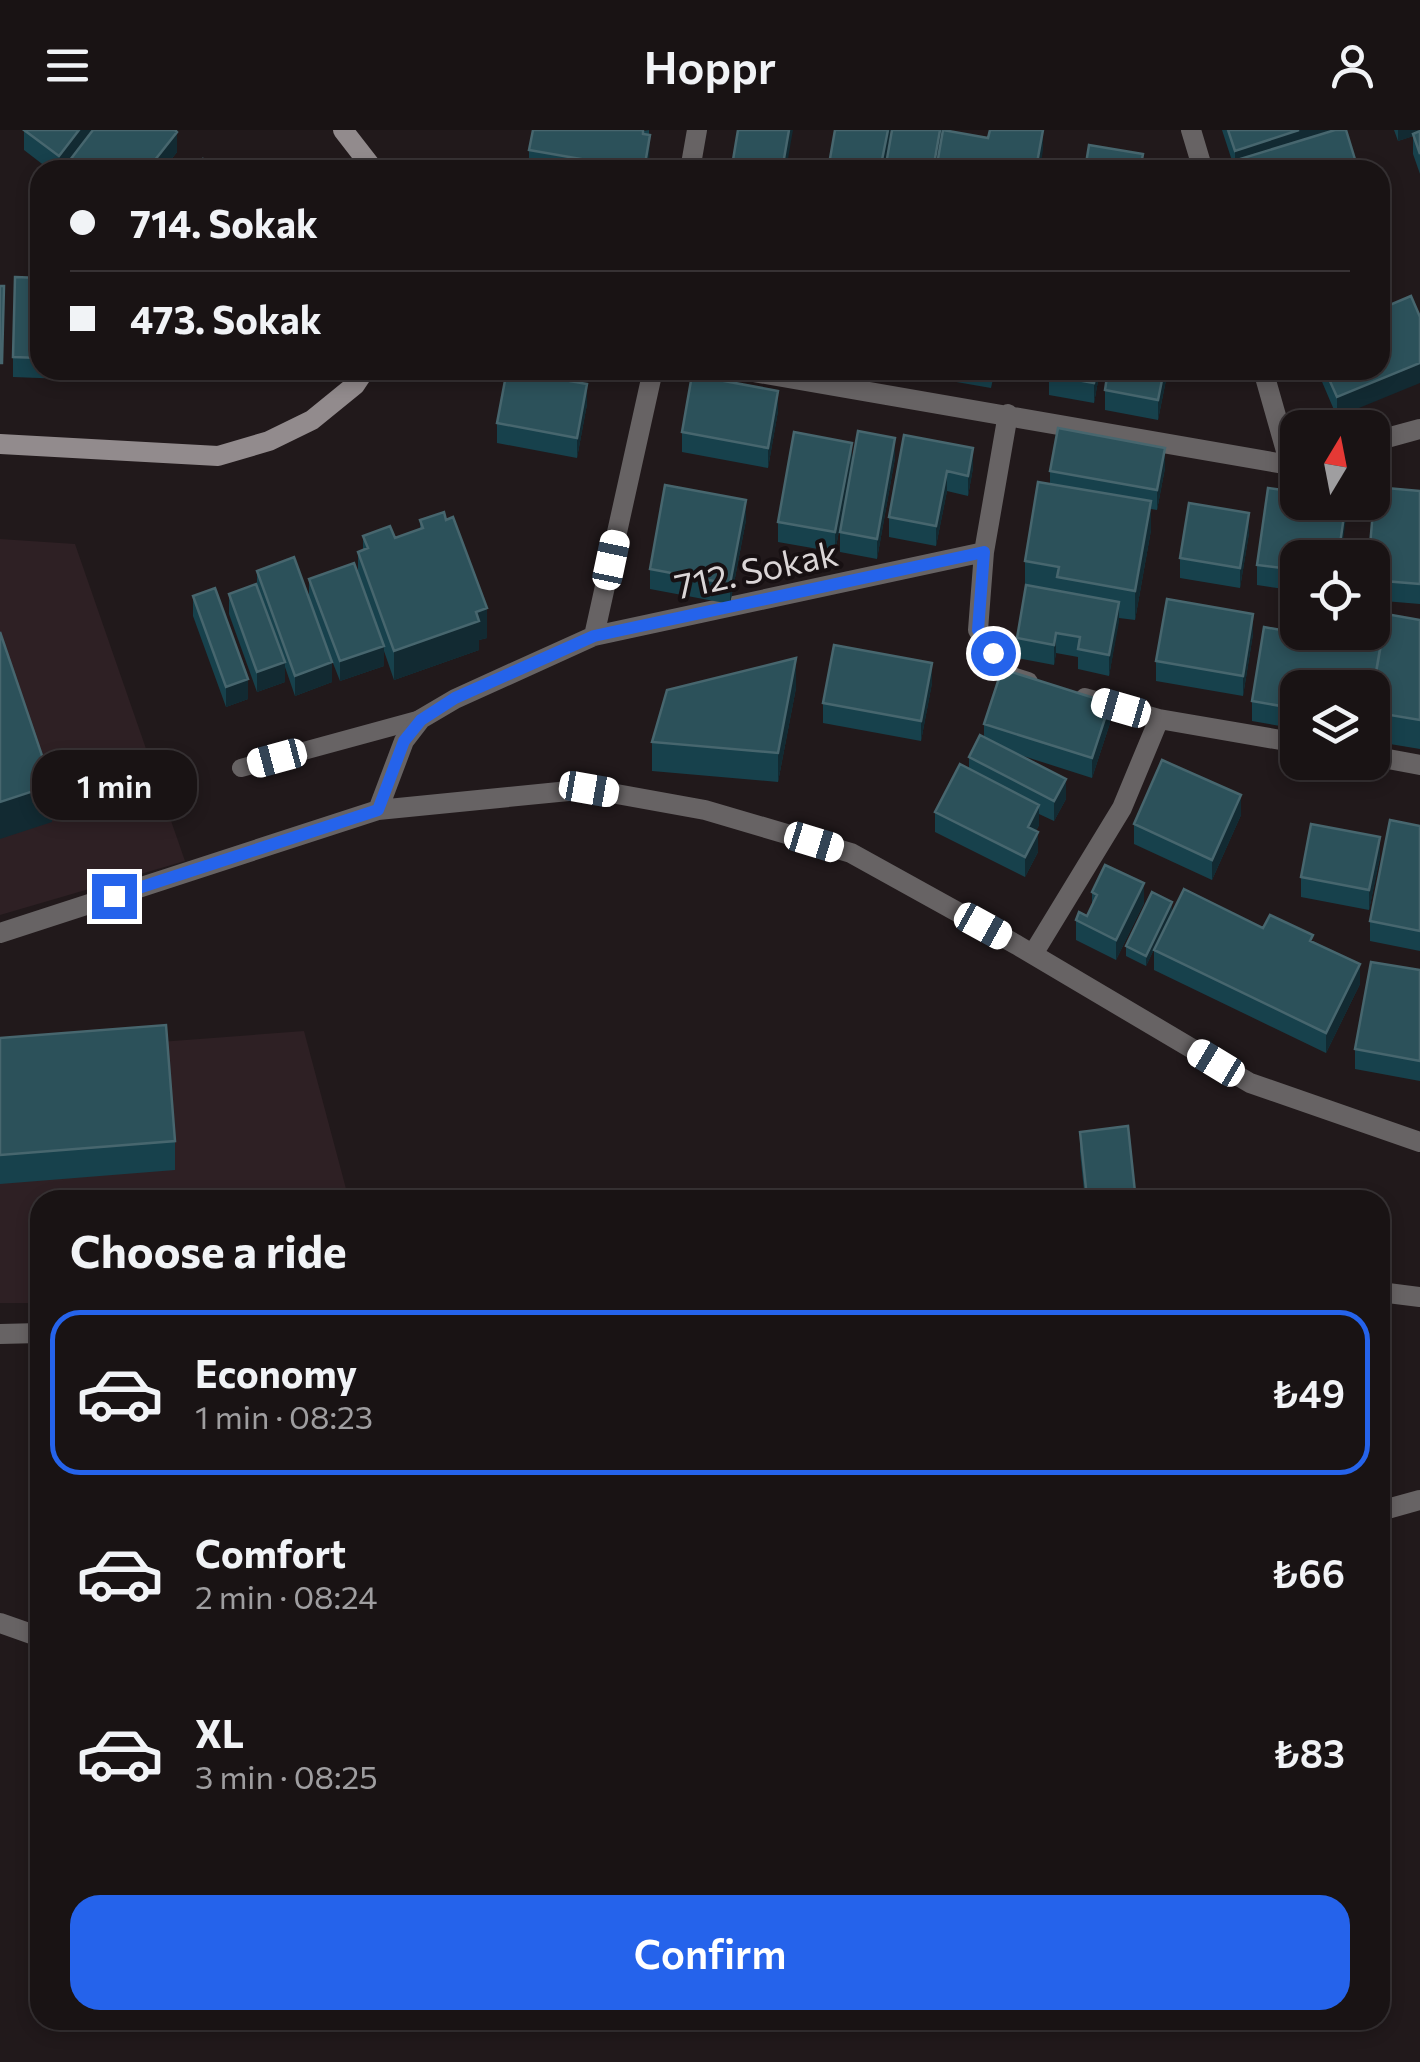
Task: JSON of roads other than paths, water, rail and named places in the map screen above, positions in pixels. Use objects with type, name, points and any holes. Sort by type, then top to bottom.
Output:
[{"type":"main road","points":[[342,130],[366,160]]},
{"type":"main road","points":[[0,444],[218,456],[269,442],[312,420],[359,380]]},
{"type":"street","points":[[692,160],[697,130]]},
{"type":"street","points":[[1191,130],[1200,160]]},
{"type":"street","points":[[594,636],[651,380]]},
{"type":"street","points":[[802,380],[1280,462]]},
{"type":"street","points":[[1266,380],[1280,422]]},
{"type":"street","points":[[1008,414],[984,552],[978,630],[1008,676],[1159,719],[1280,740]]},
{"type":"street","points":[[1390,437],[1420,429]]},
{"type":"street","name":"712. Sokak","points":[[378,810],[404,741],[421,720],[455,698],[594,636],[984,552]]},
{"type":"street","points":[[1033,954],[1122,808],[1159,719]]},
{"type":"street","points":[[1390,759],[1420,765]]},
{"type":"street","points":[[0,933],[378,810],[589,789],[705,810],[850,853],[1033,954],[1250,1083],[1420,1142]]},
{"type":"street","points":[[1390,1293],[1420,1296]]},
{"type":"street","points":[[0,1334],[30,1334]]},
{"type":"street","points":[[1390,1508],[1420,1500]]},
{"type":"street","points":[[0,1623],[30,1634]]},
{"type":"lane","points":[[241,768],[421,720]]}]
